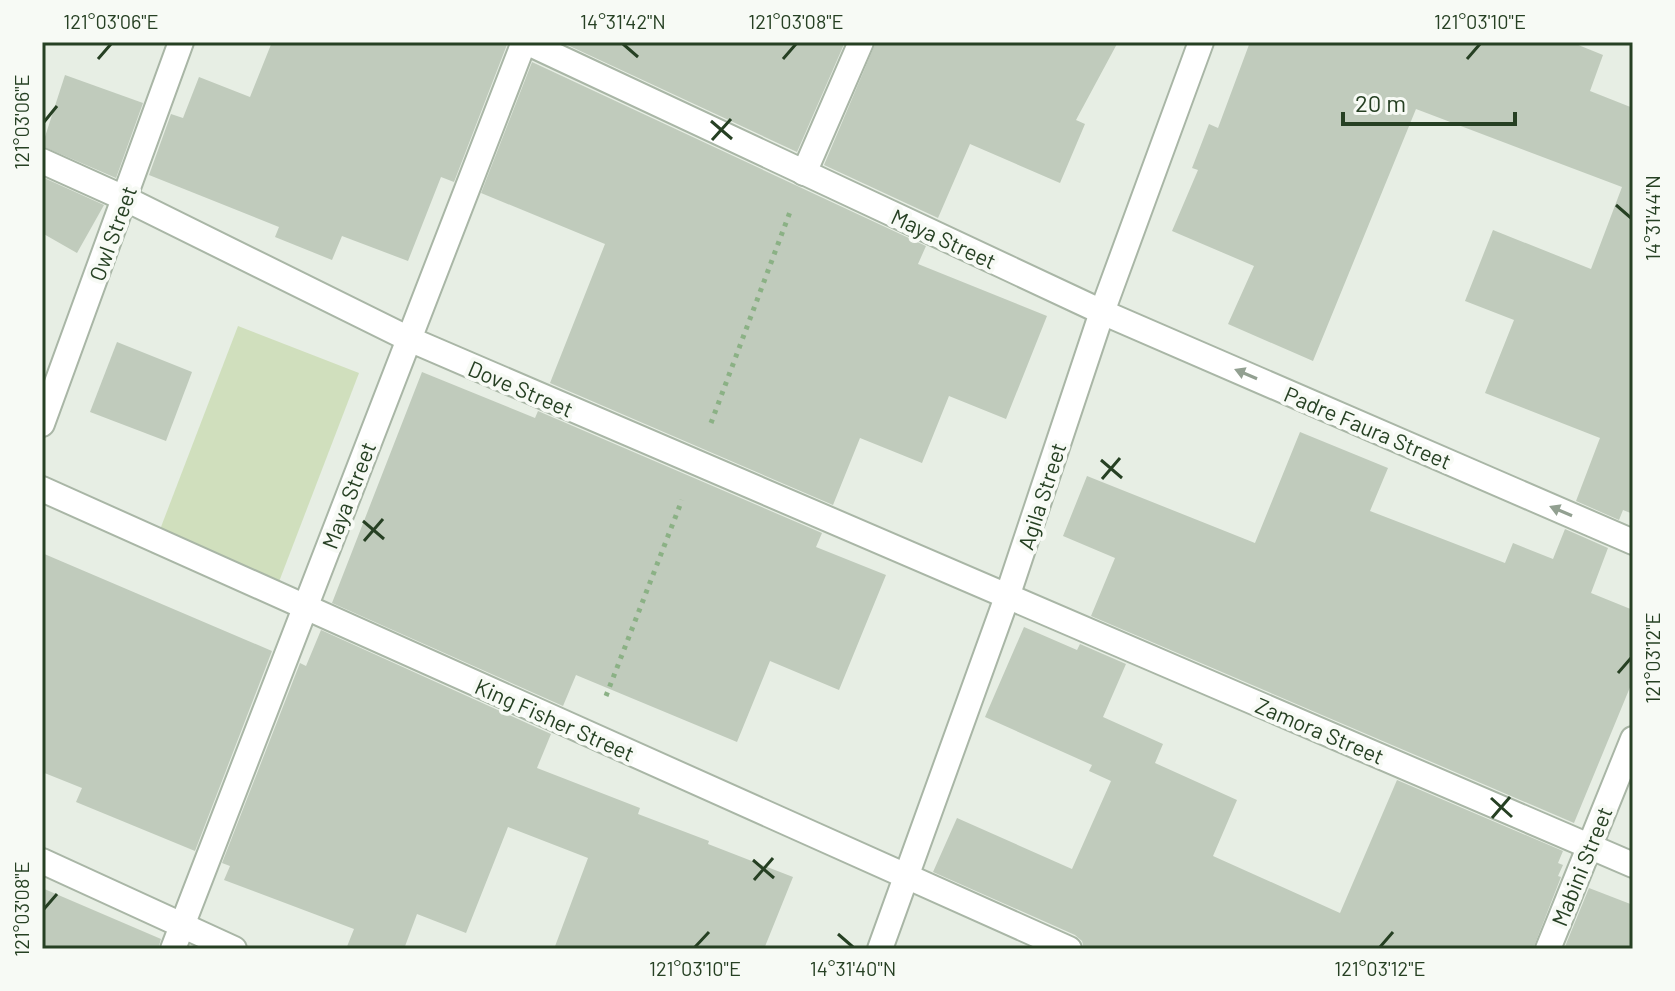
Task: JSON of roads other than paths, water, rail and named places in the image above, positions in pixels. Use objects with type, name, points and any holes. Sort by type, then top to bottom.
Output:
[{"type":"street","name":"Owl Street","points":[[42,424],[181,42]]},
{"type":"street","name":"Maya Street","points":[[173,949],[525,42],[1102,312]]},
{"type":"street","points":[[804,173],[861,42]]},
{"type":"street","name":"Agila Street","points":[[880,949],[1007,597],[1102,312],[1201,42]]},
{"type":"street","name":"Dove Street","points":[[42,161],[124,198],[409,339],[1007,597]]},
{"type":"street","name":"Padre Faura Street","points":[[1102,312],[1633,542]]},
{"type":"street","name":"King Fisher Street","points":[[42,489],[1069,949]]},
{"type":"street","name":"Zamora Street","points":[[1007,597],[1633,865]]},
{"type":"street","name":"Mabini Street","points":[[1548,949],[1633,739]]},
{"type":"street","points":[[42,861],[234,949]]}]
